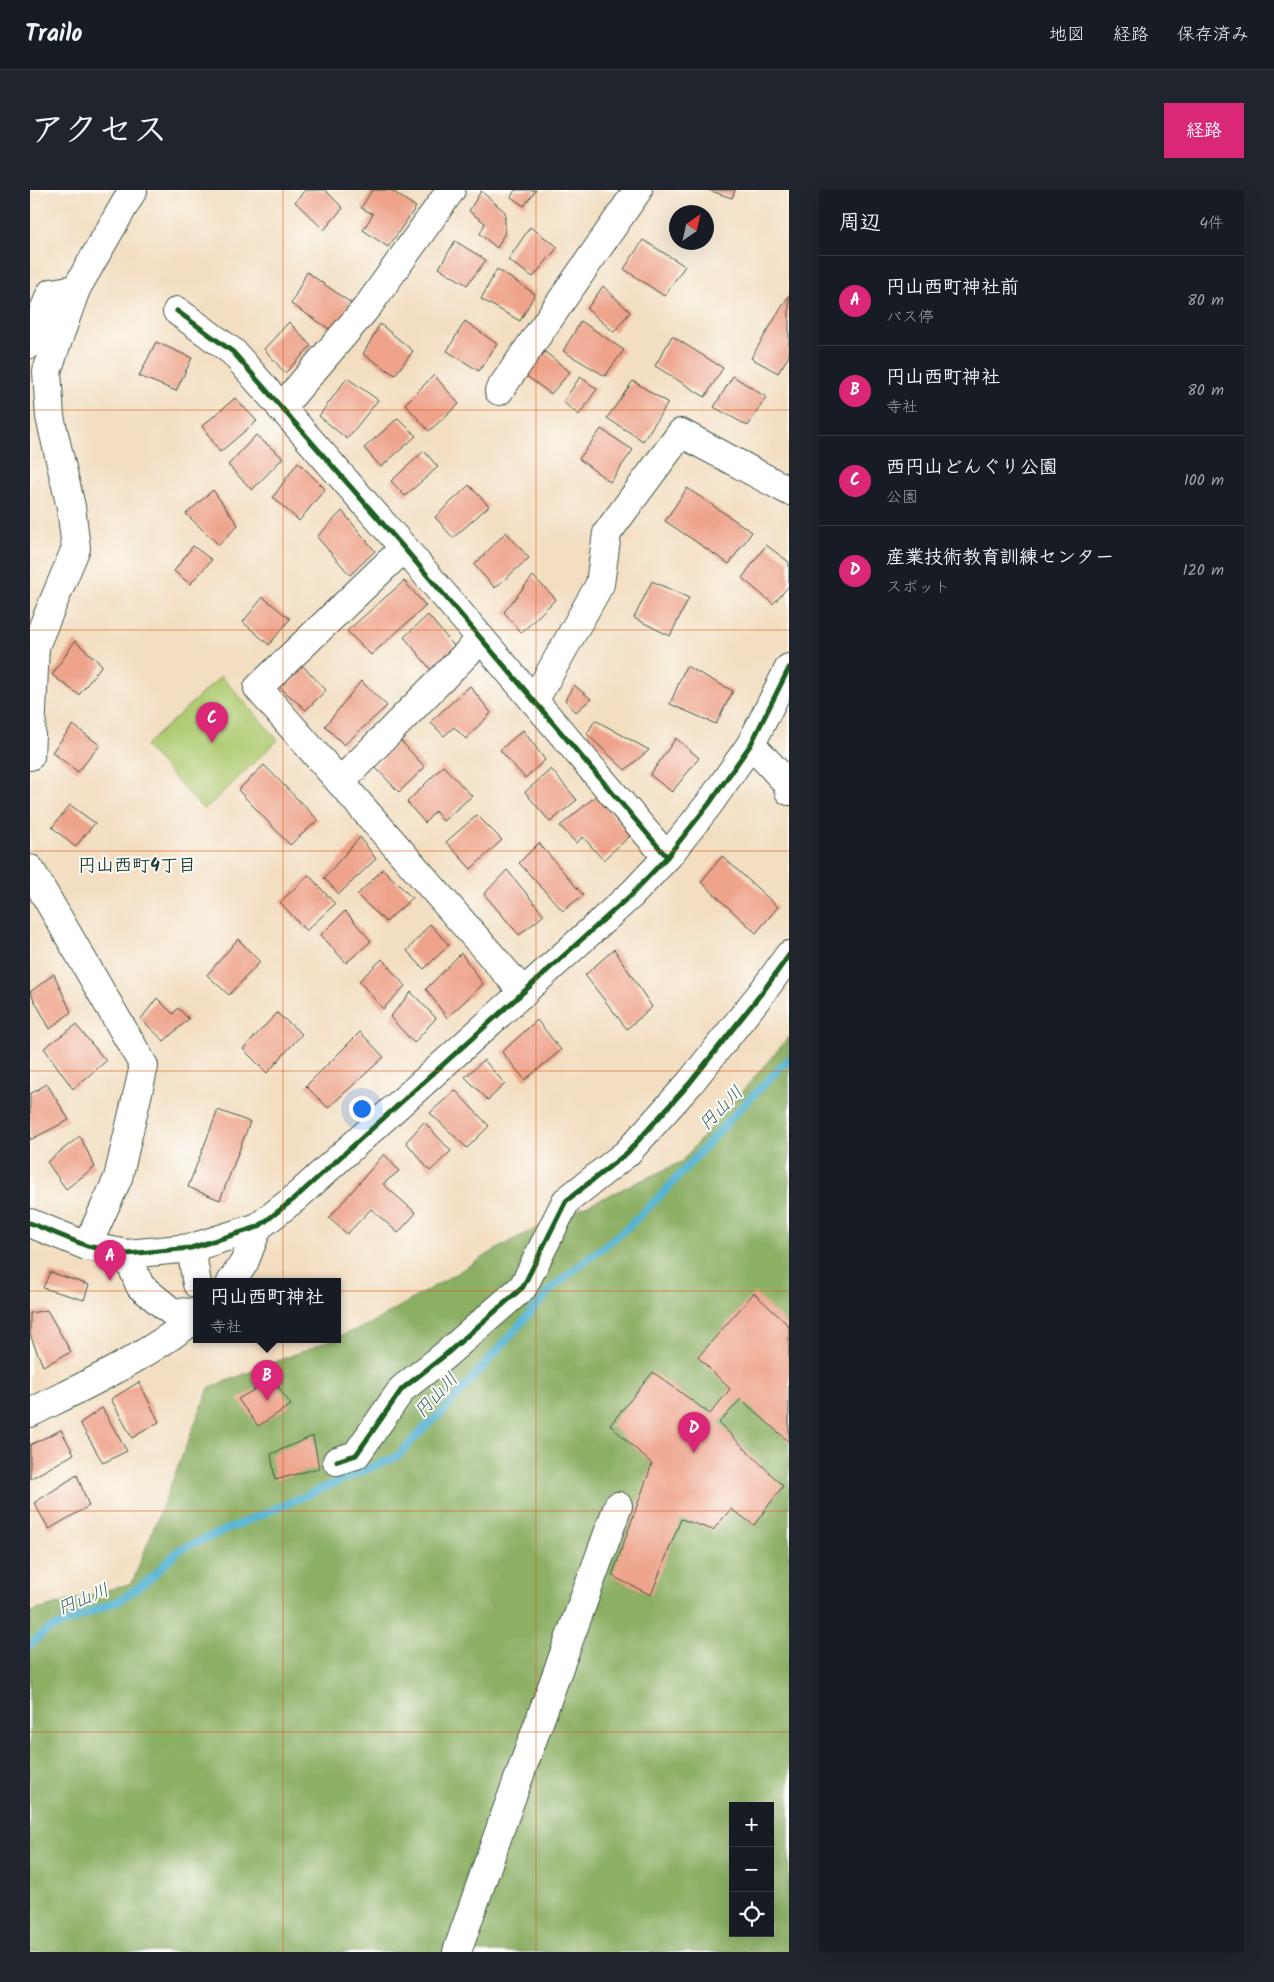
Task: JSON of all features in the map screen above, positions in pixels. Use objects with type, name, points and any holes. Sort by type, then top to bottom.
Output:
[{"type":"street","points":[[30,756],[35,646],[76,548],[71,507],[50,417],[47,371],[76,289],[133,190]]},
{"type":"street","points":[[281,408],[368,306],[452,190]]},
{"type":"street","points":[[499,391],[638,190]]},
{"type":"street","points":[[30,344],[51,294],[76,289]]},
{"type":"street","points":[[177,311],[233,352],[404,548],[667,857]]},
{"type":"street","points":[[534,702],[600,584],[607,533],[681,433],[789,491]]},
{"type":"street","points":[[404,548],[258,688],[524,993]]},
{"type":"street","points":[[340,782],[481,639]]},
{"type":"street","points":[[30,1223],[87,1246],[126,1254],[191,1248],[258,1227],[301,1192],[632,894],[667,857],[709,804],[751,744],[789,668]]},
{"type":"street","points":[[751,744],[786,782],[789,791]]},
{"type":"street","points":[[30,869],[144,1066],[118,1178],[87,1246]]},
{"type":"street","points":[[337,1461],[356,1455],[402,1389],[444,1356],[524,1287],[566,1201],[627,1154],[689,1084],[764,990],[789,955]]},
{"type":"street","points":[[234,1278],[244,1263],[258,1227]]},
{"type":"street","points":[[191,1248],[196,1278]]},
{"type":"street","points":[[126,1254],[140,1286],[172,1312],[193,1313]]},
{"type":"street","points":[[30,1413],[124,1366],[173,1336],[193,1320]]},
{"type":"street","points":[[457,1952],[618,1506]]},
{"type":"green space","points":[[221,676],[278,740],[204,810],[145,746]]},
{"type":"green space","points":[[789,1037],[789,1952],[30,1952],[30,1612],[132,1583],[209,1388],[323,1343],[341,1343],[341,1335],[370,1324],[516,1238],[681,1162]]},
{"type":"building","points":[[305,190],[325,190],[343,208],[324,230],[295,202]]},
{"type":"building","points":[[372,190],[391,190],[416,207],[388,247],[363,230],[373,214],[361,208]]},
{"type":"building","points":[[515,190],[536,190],[524,206],[511,197]]},
{"type":"building","points":[[708,190],[735,190],[732,198]]},
{"type":"building","points":[[481,191],[505,212],[505,232],[497,248],[480,234],[485,223],[469,211]]},
{"type":"building","points":[[530,227],[558,247],[533,277],[508,260]]},
{"type":"building","points":[[643,240],[685,266],[664,296],[624,269]]},
{"type":"building","points":[[455,241],[486,260],[467,285],[439,268]]},
{"type":"building","points":[[497,269],[535,294],[520,321],[481,299]]},
{"type":"building","points":[[307,272],[351,303],[334,332],[291,304]]},
{"type":"building","points":[[603,286],[630,312],[614,332],[587,309]]},
{"type":"building","points":[[789,295],[789,356],[778,373],[751,358]]},
{"type":"building","points":[[465,321],[497,344],[479,371],[447,351]]},
{"type":"building","points":[[581,321],[624,350],[605,376],[563,351]]},
{"type":"building","points":[[289,322],[311,346],[285,373],[264,349]]},
{"type":"building","points":[[380,324],[413,351],[395,375],[363,354]]},
{"type":"building","points":[[672,336],[723,368],[705,397],[655,366]]},
{"type":"building","points":[[156,342],[192,358],[176,391],[139,376]]},
{"type":"building","points":[[545,352],[570,372],[551,394],[525,375]]},
{"type":"building","points":[[434,375],[459,404],[429,431],[405,404]]},
{"type":"building","points":[[733,376],[766,397],[748,426],[714,407]]},
{"type":"building","points":[[580,377],[597,389],[579,415],[563,402]]},
{"type":"building","points":[[347,378],[378,400],[347,439],[319,416]]},
{"type":"building","points":[[633,381],[668,403],[643,441],[607,418]]},
{"type":"building","points":[[235,398],[257,421],[220,452],[202,426]]},
{"type":"building","points":[[398,418],[416,436],[381,467],[364,448]]},
{"type":"building","points":[[601,429],[633,450],[610,482],[579,459]]},
{"type":"building","points":[[256,435],[283,458],[252,490],[228,465]]},
{"type":"building","points":[[424,451],[438,467],[405,496],[391,481]]},
{"type":"building","points":[[298,462],[325,489],[299,521],[273,497]]},
{"type":"building","points":[[469,485],[489,506],[453,538],[435,517]]},
{"type":"building","points":[[687,488],[752,532],[729,564],[665,521]]},
{"type":"building","points":[[213,490],[238,525],[219,545],[186,514]]},
{"type":"building","points":[[342,511],[375,551],[350,575],[317,537]]},
{"type":"building","points":[[506,532],[529,558],[495,588],[474,565]]},
{"type":"building","points":[[766,545],[789,562],[789,586],[773,604],[742,578]]},
{"type":"building","points":[[193,546],[212,560],[190,584],[174,571]]},
{"type":"building","points":[[533,576],[556,599],[521,633],[504,612]]},
{"type":"building","points":[[404,581],[426,606],[371,655],[347,631]]},
{"type":"building","points":[[652,581],[689,598],[670,636],[634,618]]},
{"type":"building","points":[[263,597],[290,619],[269,645],[243,622]]},
{"type":"building","points":[[428,615],[459,652],[433,672],[404,637]]},
{"type":"building","points":[[75,641],[102,665],[79,695],[52,675]]},
{"type":"building","points":[[301,664],[326,690],[306,710],[277,685]]},
{"type":"building","points":[[686,666],[733,691],[716,724],[670,704]]},
{"type":"building","points":[[361,681],[387,706],[344,745],[325,726]]},
{"type":"building","points":[[574,685],[591,699],[576,712],[565,700]]},
{"type":"building","points":[[470,686],[491,713],[466,739],[454,727],[444,736],[430,722]]},
{"type":"building","points":[[595,720],[649,750],[625,770],[587,734]]},
{"type":"building","points":[[73,725],[100,745],[78,772],[52,752]]},
{"type":"building","points":[[523,730],[545,760],[525,778],[500,750]]},
{"type":"building","points":[[676,738],[699,758],[672,792],[650,775]]},
{"type":"building","points":[[400,740],[425,767],[399,792],[375,767]]},
{"type":"building","points":[[264,765],[318,820],[290,845],[238,790]]},
{"type":"building","points":[[443,766],[472,796],[443,821],[435,811],[425,823],[407,802]]},
{"type":"building","points":[[551,769],[577,800],[550,822],[525,792]]},
{"type":"building","points":[[596,796],[630,836],[603,860],[583,837],[576,843],[560,826]]},
{"type":"building","points":[[70,805],[95,823],[75,847],[52,827]]},
{"type":"building","points":[[477,815],[502,840],[471,869],[446,842]]},
{"type":"building","points":[[360,837],[376,859],[339,894],[324,878]]},
{"type":"building","points":[[539,843],[583,895],[563,911],[519,863]]},
{"type":"building","points":[[722,856],[778,907],[756,933],[701,882]]},
{"type":"building","points":[[383,869],[412,898],[386,922],[357,895]]},
{"type":"building","points":[[507,870],[544,915],[519,935],[484,894]]},
{"type":"building","points":[[309,875],[335,904],[306,931],[280,902]]},
{"type":"building","points":[[345,911],[371,941],[346,963],[321,935]]},
{"type":"building","points":[[430,924],[449,945],[424,969],[407,951]]},
{"type":"building","points":[[238,939],[260,962],[229,995],[207,975]]},
{"type":"building","points":[[614,949],[652,1007],[627,1029],[585,975]]},
{"type":"building","points":[[461,953],[483,984],[447,1018],[426,989]]},
{"type":"building","points":[[382,959],[405,986],[383,1009],[359,981]]},
{"type":"building","points":[[54,974],[71,1012],[50,1029],[30,992]]},
{"type":"building","points":[[411,992],[436,1018],[414,1043],[390,1017]]},
{"type":"building","points":[[157,998],[173,1014],[178,1008],[189,1019],[164,1041],[141,1019]]},
{"type":"building","points":[[277,1013],[302,1034],[267,1073],[243,1049]]},
{"type":"building","points":[[537,1020],[561,1050],[525,1080],[502,1052]]},
{"type":"building","points":[[76,1025],[106,1061],[73,1089],[44,1048]]},
{"type":"building","points":[[360,1032],[384,1057],[328,1108],[306,1086]]},
{"type":"building","points":[[484,1060],[505,1084],[488,1100],[465,1077]]},
{"type":"building","points":[[47,1084],[69,1120],[30,1140],[30,1094]]},
{"type":"building","points":[[455,1090],[489,1126],[467,1148],[430,1113]]},
{"type":"building","points":[[218,1110],[250,1122],[220,1200],[188,1187]]},
{"type":"building","points":[[424,1122],[451,1151],[430,1171],[406,1142]]},
{"type":"building","points":[[80,1136],[95,1167],[66,1189],[47,1162]]},
{"type":"building","points":[[384,1154],[399,1171],[383,1184],[416,1213],[398,1233],[371,1209],[347,1234],[329,1218]]},
{"type":"building","points":[[50,1272],[89,1285],[84,1300],[43,1288]]},
{"type":"building","points":[[754,1293],[789,1326],[789,1442],[741,1399],[719,1423],[783,1486],[754,1525],[731,1509],[713,1530],[681,1519],[651,1595],[612,1576],[652,1464],[610,1425],[653,1372],[710,1414],[730,1389],[698,1357]]},
{"type":"building","points":[[47,1310],[71,1352],[43,1366],[30,1335],[30,1313]]},
{"type":"building","points":[[273,1379],[291,1405],[258,1426],[238,1399]]},
{"type":"building","points":[[139,1382],[159,1422],[132,1438],[111,1399]]},
{"type":"building","points":[[102,1408],[127,1451],[103,1463],[80,1423]]},
{"type":"building","points":[[61,1430],[74,1454],[30,1479],[30,1445]]},
{"type":"building","points":[[313,1436],[319,1468],[275,1480],[271,1454]]},
{"type":"building","points":[[77,1475],[89,1506],[49,1529],[34,1503]]},
{"type":"waterway","name":"円山川","points":[[30,1645],[46,1631],[122,1599],[150,1579],[179,1550],[398,1456],[426,1426],[443,1412],[553,1287],[628,1227],[664,1192],[732,1117],[789,1059]]},
{"type":"cycle path","points":[[177,311],[233,352],[404,548],[667,857]]},
{"type":"cycle path","points":[[30,1223],[87,1246],[127,1254],[191,1248],[258,1227],[294,1199],[632,894],[667,857],[709,804],[751,744],[789,668]]},
{"type":"cycle path","points":[[337,1461],[356,1455],[402,1389],[444,1356],[523,1287],[566,1201],[627,1153],[689,1084],[764,990],[789,955]]},
{"type":"place","name":"西円山どんぐり公園","points":[[212,743]]},
{"type":"place","name":"円山西町神社前","points":[[110,1281]]},
{"type":"place","name":"円山西町神社","points":[[267,1401]]},
{"type":"place","name":"産業技術教育訓練センター","points":[[694,1453]]},
{"type":"district","name":"円山西町4丁目","points":[[137,865]]}]
